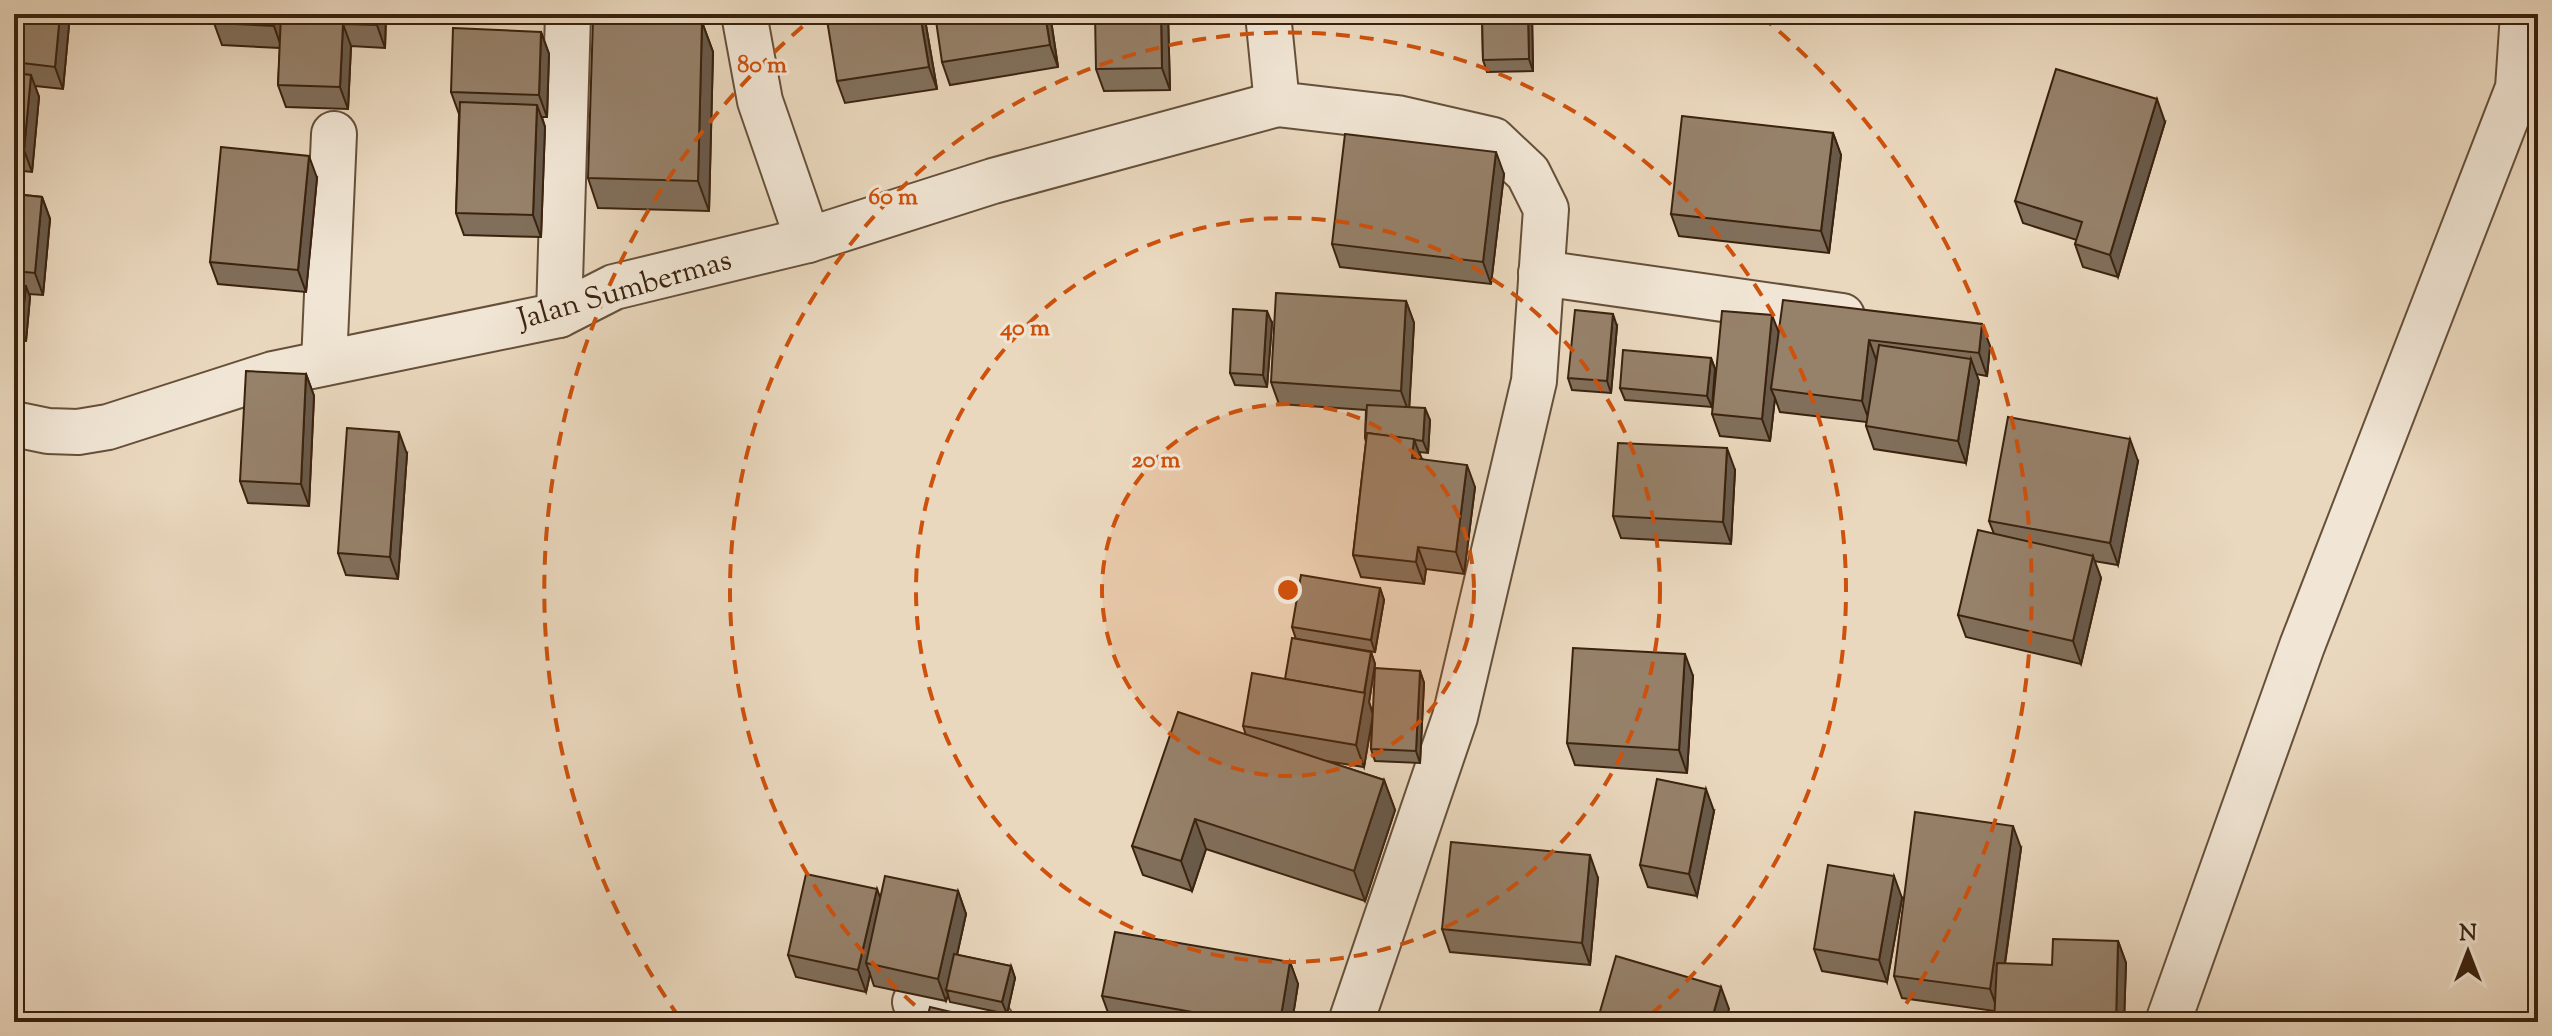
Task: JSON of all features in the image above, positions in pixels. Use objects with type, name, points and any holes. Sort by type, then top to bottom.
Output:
[{"type":"street","points":[[559,315],[568,14]]},
{"type":"street","points":[[744,14],[760,101],[808,240]]},
{"type":"street","points":[[1268,14],[1277,104],[1397,118],[1493,140],[1528,173],[1546,209],[1534,381],[1455,717],[1351,1022]]},
{"type":"street","points":[[2168,1022],[2302,646],[2518,88],[2523,14]]},
{"type":"street","name":"Jalan Sumbermas","points":[[14,424],[48,431],[78,432],[108,427],[273,374],[559,315],[614,287],[808,240],[993,181],[1277,104]]},
{"type":"street","points":[[324,363],[334,134]]},
{"type":"street","points":[[1541,273],[1848,317]]},
{"type":"street","points":[[915,1002],[991,1022]]},
{"type":"building","points":[[14,14],[60,14],[55,67],[14,62]]},
{"type":"building","points":[[214,14],[275,14],[274,26],[214,23]]},
{"type":"building","points":[[281,14],[377,14],[377,25],[343,24],[340,87],[278,85]]},
{"type":"building","points":[[826,14],[920,14],[929,67],[837,81]]},
{"type":"building","points":[[935,14],[1045,14],[1050,45],[942,62]]},
{"type":"building","points":[[1095,14],[1161,14],[1162,68],[1096,69]]},
{"type":"building","points":[[1482,14],[1528,14],[1529,59],[1483,60]]},
{"type":"building","points":[[593,19],[702,22],[698,181],[588,178]]},
{"type":"building","points":[[453,28],[541,32],[539,95],[451,92]]},
{"type":"building","points":[[2056,69],[2157,99],[2110,255],[2075,244],[2082,222],[2015,201]]},
{"type":"building","points":[[14,73],[31,75],[24,150],[14,149]]},
{"type":"building","points":[[460,102],[537,105],[533,215],[456,213]]},
{"type":"building","points":[[1682,116],[1833,133],[1821,231],[1671,214]]},
{"type":"building","points":[[1345,134],[1496,152],[1483,262],[1332,244]]},
{"type":"building","points":[[221,147],[309,156],[298,270],[210,262]]},
{"type":"building","points":[[14,194],[42,197],[35,273],[14,271]]},
{"type":"building","points":[[14,285],[26,286],[21,329],[14,328]]},
{"type":"building","points":[[1276,293],[1406,301],[1401,391],[1271,382]]},
{"type":"building","points":[[1783,300],[1982,324],[1979,353],[1869,340],[1862,401],[1771,389]]},
{"type":"building","points":[[1233,309],[1267,311],[1263,375],[1230,373]]},
{"type":"building","points":[[1575,310],[1613,314],[1607,381],[1568,378]]},
{"type":"building","points":[[1722,311],[1772,315],[1762,419],[1712,414]]},
{"type":"building","points":[[1879,345],[1971,359],[1958,441],[1866,426]]},
{"type":"building","points":[[1623,350],[1711,358],[1707,396],[1620,388]]},
{"type":"building","points":[[246,371],[306,374],[301,484],[240,481]]},
{"type":"building","points":[[1367,405],[1425,408],[1423,441],[1367,433],[1365,438]]},
{"type":"building","points":[[2008,417],[2130,439],[2110,543],[1989,521]]},
{"type":"building","points":[[347,428],[399,432],[390,557],[338,553]]},
{"type":"building","points":[[1367,433],[1414,439],[1412,458],[1467,465],[1456,552],[1418,547],[1416,562],[1353,555]]},
{"type":"building","points":[[1618,443],[1727,448],[1723,522],[1613,516]]},
{"type":"building","points":[[1978,530],[2093,556],[2073,641],[1958,615]]},
{"type":"building","points":[[1301,575],[1380,588],[1371,640],[1292,627]]},
{"type":"building","points":[[1292,638],[1371,652],[1364,693],[1285,679]]},
{"type":"building","points":[[1573,648],[1685,654],[1679,750],[1567,743]]},
{"type":"building","points":[[1375,668],[1420,671],[1416,751],[1371,749]]},
{"type":"building","points":[[1252,673],[1365,693],[1356,745],[1243,726]]},
{"type":"building","points":[[1178,712],[1384,780],[1354,871],[1195,819],[1181,861],[1132,846]]},
{"type":"building","points":[[1657,779],[1706,789],[1689,874],[1640,865]]},
{"type":"building","points":[[1915,812],[2013,826],[1990,989],[1894,976]]},
{"type":"building","points":[[1451,842],[1590,855],[1582,943],[1442,929]]},
{"type":"building","points":[[1828,865],[1894,876],[1879,960],[1814,949]]},
{"type":"building","points":[[806,874],[877,889],[858,970],[788,955]]},
{"type":"building","points":[[885,876],[958,891],[938,979],[866,963]]},
{"type":"building","points":[[1115,932],[1290,962],[1280,1022],[1249,1022],[1102,996]]},
{"type":"building","points":[[2053,939],[2118,941],[2116,1022],[1994,1022],[1997,963],[2052,965]]},
{"type":"building","points":[[954,954],[1011,966],[1002,1002],[946,990]]},
{"type":"building","points":[[1616,956],[1721,987],[1711,1022],[1597,1022]]},
{"type":"building","points":[[930,1007],[968,1016],[966,1022],[926,1022]]}]
